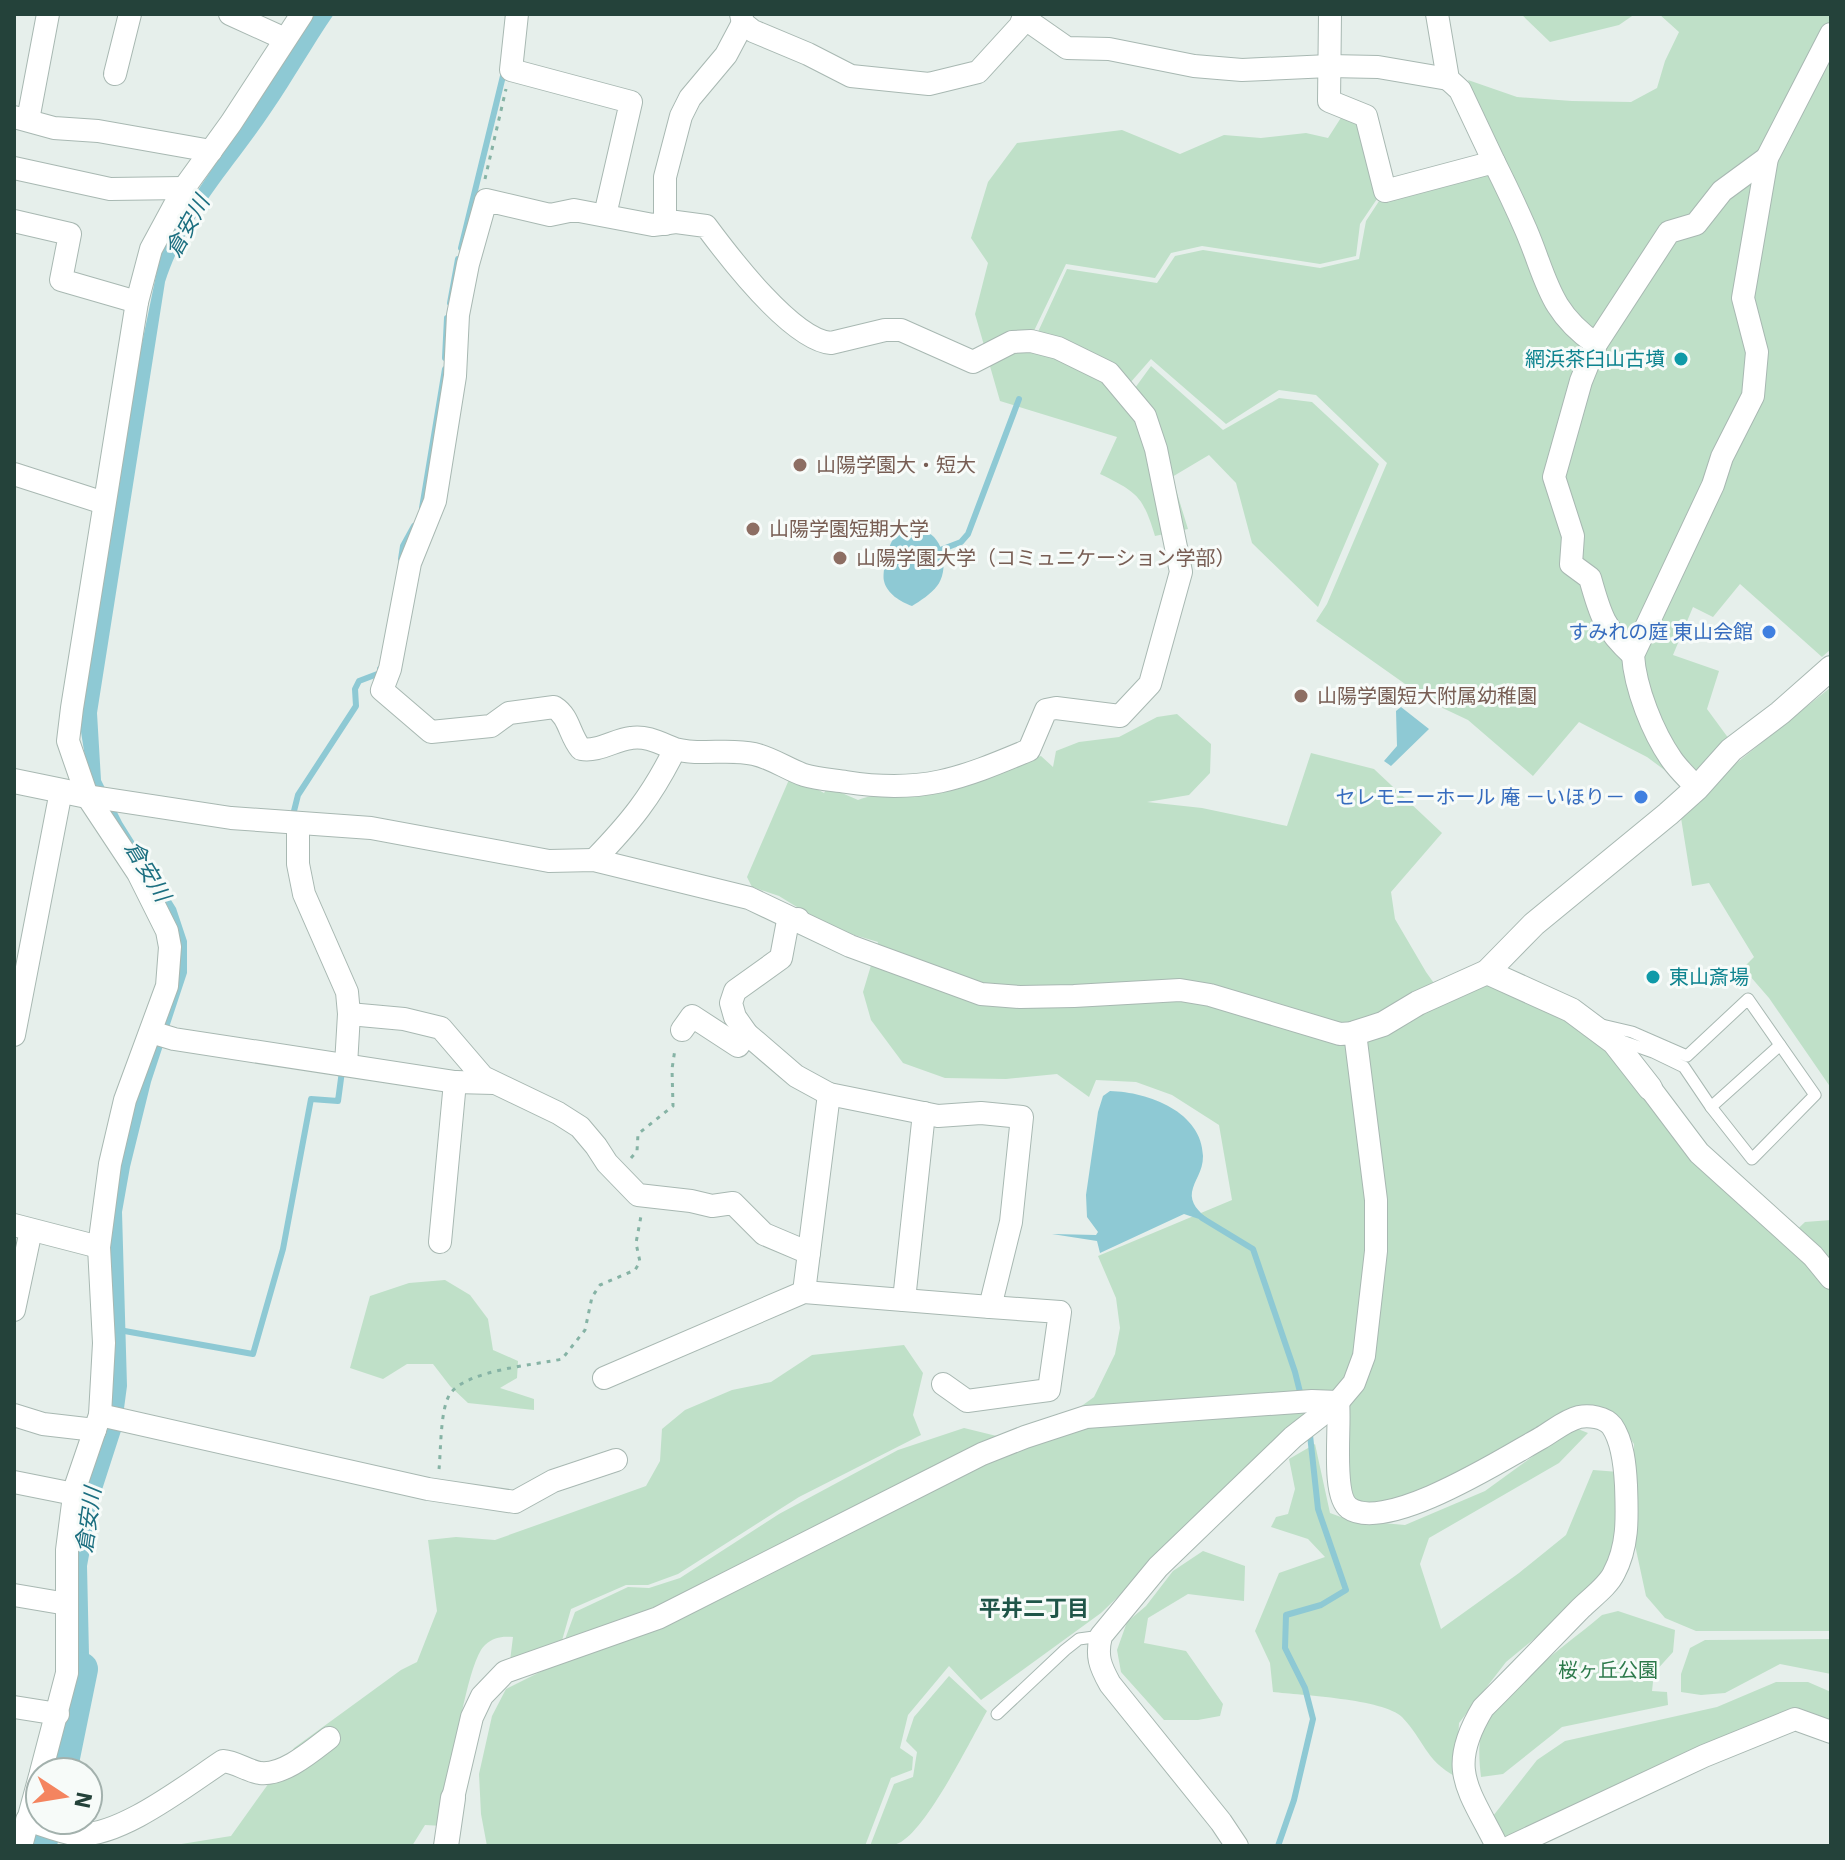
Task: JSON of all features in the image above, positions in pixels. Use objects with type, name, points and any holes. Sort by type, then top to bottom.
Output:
[{"type":"street","points":[[48,14],[21,118],[54,128],[98,131],[211,151]]},
{"type":"street","points":[[115,74],[130,14]]},
{"type":"street","points":[[230,14],[285,39]]},
{"type":"street","points":[[46,1756],[67,1673],[67,1550],[74,1494],[106,1421],[99,1247],[118,1129],[141,1053],[158,1034],[170,967],[167,931],[68,741],[137,302],[151,249],[184,188],[302,14]]},
{"type":"street","points":[[517,14],[511,70],[631,102],[605,215]]},
{"type":"street","points":[[1330,14],[1329,101],[1366,116],[1385,191],[1494,162]]},
{"type":"street","points":[[1437,14],[1448,79]]},
{"type":"street","points":[[665,224],[665,177],[681,116],[690,98],[726,55],[742,19],[753,31],[851,76],[929,84],[978,72],[1020,26],[1024,16],[1067,48],[1109,49],[1194,66],[1242,70],[1378,67],[1448,79],[1460,90],[1527,231],[1552,300],[1576,331],[1596,344]]},
{"type":"street","points":[[1697,788],[1672,760],[1647,710],[1635,675],[1633,655],[1713,485],[1722,457],[1753,396],[1757,352],[1743,298],[1767,158],[1831,34]]},
{"type":"street","points":[[1633,655],[1613,637],[1595,602],[1590,578],[1571,564],[1573,536],[1554,477],[1581,381],[1596,344],[1669,232],[1696,224],[1722,191],[1767,158]]},
{"type":"street","points":[[14,168],[110,189],[184,188]]},
{"type":"street","points":[[486,200],[550,215],[574,210],[605,215],[653,225],[676,222],[706,226],[734,264],[790,322],[823,342],[831,343],[885,330],[901,330],[973,362],[1012,342],[1031,341],[1058,348],[1109,373],[1145,416],[1156,449],[1181,572],[1180,585],[1150,684],[1120,716],[1056,708],[1046,710],[1029,750],[949,780],[910,788],[872,786],[807,776],[760,755],[740,751],[686,752],[633,737],[597,749],[581,749],[564,713],[554,707],[509,713],[491,726],[431,732],[382,690],[390,669],[410,563],[435,501],[455,376],[458,315],[486,200]]},
{"type":"street","points":[[14,221],[70,234],[61,280],[137,302]]},
{"type":"street","points":[[14,474],[104,503]]},
{"type":"street","points":[[14,781],[99,798],[231,818],[371,828],[549,861],[594,860],[749,898],[850,946],[981,994],[1074,996],[1180,990],[1210,995],[1340,1034],[1355,1033],[1383,1024],[1418,1003],[1487,972],[1534,924],[1697,788],[1731,750],[1780,713],[1831,668]]},
{"type":"street","points":[[594,860],[642,808],[675,749]]},
{"type":"street","points":[[14,1035],[61,791]]},
{"type":"street","points":[[298,823],[298,864],[304,894],[347,992],[349,1014],[344,1065]]},
{"type":"street","points":[[798,919],[787,926],[781,958],[735,991],[731,1003],[735,1017],[747,1034],[796,1076],[829,1094],[938,1116],[981,1113],[1022,1117],[1011,1222],[990,1307]]},
{"type":"street","points":[[1487,972],[1571,1010],[1598,1030],[1650,1088],[1699,1153],[1813,1256],[1831,1278]]},
{"type":"street","points":[[349,1014],[404,1019],[441,1028],[483,1077],[580,1127],[607,1163],[638,1195],[712,1206],[733,1203],[764,1234],[809,1253]]},
{"type":"street","points":[[682,1030],[692,1016],[738,1046],[747,1034]]},
{"type":"street","points":[[1237,1846],[1110,1684],[1099,1663],[1101,1636],[1158,1567],[1293,1437],[1338,1402],[1354,1383],[1364,1356],[1376,1251],[1376,1200],[1355,1033]]},
{"type":"street","points":[[158,1034],[455,1082],[496,1083]]},
{"type":"street","points":[[440,1242],[455,1082]]},
{"type":"street","points":[[804,1292],[829,1094]]},
{"type":"street","points":[[904,1300],[924,1113]]},
{"type":"street","points":[[14,1310],[22,1228],[99,1247]]},
{"type":"street","points":[[604,1378],[804,1292],[1060,1312],[1049,1390],[967,1401],[943,1384]]},
{"type":"street","points":[[446,1846],[453,1798],[472,1717],[482,1696],[505,1672],[658,1618],[982,1454],[1086,1417],[1312,1401],[1338,1402]]},
{"type":"street","points":[[1338,1402],[1341,1424],[1337,1472],[1344,1504],[1351,1510],[1373,1515],[1405,1508],[1490,1467],[1577,1417],[1603,1419],[1612,1426],[1625,1461],[1625,1543],[1614,1575],[1483,1708],[1468,1733],[1462,1761],[1465,1779],[1497,1846]]},
{"type":"street","points":[[14,1415],[43,1424],[106,1421],[436,1490],[515,1502],[553,1481],[616,1460]]},
{"type":"street","points":[[14,1482],[74,1494]]},
{"type":"street","points":[[14,1595],[67,1604]]},
{"type":"street","points":[[14,1707],[58,1714]]},
{"type":"street","points":[[1512,1846],[1704,1756],[1795,1719],[1831,1732]]},
{"type":"street","points":[[104,1830],[128,1822],[223,1761],[231,1761],[259,1773],[271,1773],[300,1761],[329,1738]]},
{"type":"lane","points":[[1748,999],[1815,1095],[1752,1159],[1684,1067],[1598,1030],[1632,1032],[1687,1056],[1748,999]]},
{"type":"lane","points":[[1711,1107],[1780,1045]]},
{"type":"lane","points":[[997,1714],[1079,1639],[1101,1636]]},
{"type":"path","points":[[486,200],[483,187],[511,70]]},
{"type":"path","points":[[618,1173],[637,1151],[638,1134],[673,1106],[672,1069],[675,1044],[682,1030]]},
{"type":"path","points":[[436,1490],[445,1410],[450,1394],[472,1377],[562,1359],[585,1330],[592,1297],[600,1285],[635,1270],[640,1262],[636,1243],[645,1196]]},
{"type":"green space","points":[[1521,14],[1635,14],[1619,25],[1550,42]]},
{"type":"green space","points":[[1659,14],[1831,14],[1831,649],[1822,657],[1740,584],[1713,617],[1693,607],[1673,655],[1719,671],[1707,709],[1729,739],[1682,783],[1647,757],[1579,722],[1533,776],[1468,720],[1432,703],[1316,621],[1327,604],[1387,463],[1316,395],[1279,390],[1226,424],[1151,359],[1130,383],[1099,356],[1037,334],[1067,269],[1157,283],[1175,256],[1203,250],[1320,268],[1359,259],[1366,221],[1383,195],[1498,162],[1468,80],[1517,97],[1631,102],[1657,88],[1665,61],[1679,32]]},
{"type":"green space","points":[[1344,113],[1362,118],[1381,193],[1360,224],[1356,256],[1320,264],[1202,246],[1171,253],[1155,278],[1066,264],[1033,333],[1028,352],[1053,357],[1135,388],[1151,366],[1223,430],[1279,398],[1312,402],[1379,464],[1318,607],[1252,543],[1236,483],[1209,455],[1172,477],[1188,529],[1155,536],[1147,512],[1137,497],[1100,474],[1117,437],[1000,401],[975,314],[988,263],[971,238],[988,182],[1017,143],[1122,130],[1180,154],[1224,135],[1261,138],[1306,133],[1328,138]]},
{"type":"green space","points":[[1831,687],[1831,1088],[1769,998],[1743,968],[1754,957],[1709,883],[1692,886],[1681,818],[1734,765]]},
{"type":"green space","points":[[1177,714],[1211,744],[1210,773],[1189,795],[1147,802],[1202,808],[1287,826],[1311,753],[1374,769],[1442,833],[1391,892],[1395,919],[1446,1000],[1487,982],[1591,1031],[1648,1098],[1705,1174],[1783,1243],[1805,1222],[1831,1220],[1831,1631],[1696,1631],[1665,1618],[1646,1596],[1635,1545],[1634,1444],[1615,1416],[1578,1413],[1401,1501],[1369,1508],[1355,1500],[1346,1472],[1347,1436],[1308,1415],[1101,1613],[981,1700],[949,1666],[908,1715],[900,1748],[913,1757],[912,1770],[891,1778],[865,1846],[487,1846],[481,1814],[479,1774],[492,1716],[506,1689],[556,1664],[575,1612],[628,1587],[649,1588],[680,1578],[779,1514],[898,1450],[964,1428],[1029,1444],[1094,1397],[1115,1354],[1120,1328],[1116,1298],[1098,1256],[1232,1200],[1219,1125],[1172,1095],[1136,1082],[1096,1080],[1089,1097],[1057,1074],[1006,1079],[945,1078],[903,1063],[871,1020],[863,992],[878,942],[831,928],[779,896],[752,887],[747,877],[791,775],[824,793],[828,787],[858,800],[933,791],[1041,756],[1053,767],[1056,751],[1079,742],[1119,737],[1157,717]]},
{"type":"green space","points":[[445,1280],[470,1295],[488,1319],[493,1350],[518,1361],[517,1378],[500,1388],[534,1399],[534,1410],[468,1403],[433,1364],[407,1364],[383,1379],[350,1368],[370,1296],[409,1283]]},
{"type":"green space","points":[[904,1345],[923,1373],[913,1415],[921,1435],[799,1497],[678,1574],[648,1585],[626,1585],[571,1609],[561,1644],[510,1661],[513,1637],[498,1638],[485,1645],[471,1676],[464,1702],[443,1826],[425,1825],[412,1846],[169,1846],[231,1836],[294,1748],[401,1670],[417,1662],[437,1611],[428,1540],[456,1537],[495,1540],[646,1486],[660,1461],[662,1429],[685,1410],[732,1390],[771,1382],[812,1355]]},
{"type":"green space","points":[[1573,1427],[1588,1433],[1559,1463],[1429,1538],[1420,1564],[1441,1629],[1566,1535],[1593,1470],[1619,1472],[1616,1538],[1605,1570],[1573,1607],[1506,1662],[1459,1723],[1456,1777],[1437,1763],[1410,1726],[1392,1711],[1341,1699],[1273,1692],[1270,1663],[1255,1631],[1279,1573],[1325,1557],[1308,1539],[1271,1527],[1276,1517],[1288,1514],[1295,1489],[1289,1459],[1315,1444],[1330,1513],[1349,1520],[1405,1525],[1485,1491]]},
{"type":"green space","points":[[1203,1551],[1245,1566],[1244,1601],[1188,1594],[1148,1618],[1144,1643],[1186,1651],[1223,1704],[1220,1716],[1198,1720],[1164,1720],[1121,1672],[1117,1650],[1127,1622],[1146,1606],[1173,1571]]},
{"type":"green space","name":"桜ヶ丘公園","points":[[1618,1611],[1675,1630],[1673,1652],[1654,1673],[1652,1691],[1667,1692],[1668,1705],[1562,1727],[1503,1774],[1481,1777],[1481,1735],[1496,1707],[1540,1665],[1602,1615]]},
{"type":"green space","points":[[1831,1639],[1831,1674],[1780,1664],[1725,1693],[1701,1695],[1681,1692],[1681,1674],[1690,1648],[1705,1640]]},
{"type":"green space","points":[[949,1676],[987,1711],[948,1782],[912,1833],[897,1844],[870,1846],[894,1784],[913,1777],[917,1752],[906,1741],[914,1717]]},
{"type":"green space","points":[[1776,1682],[1808,1682],[1831,1692],[1831,1721],[1794,1710],[1677,1756],[1504,1839],[1493,1816],[1537,1760],[1565,1741],[1717,1707]]},
{"type":"water","points":[[315,14],[334,14],[271,112],[198,214],[165,282],[97,713],[101,780],[122,822],[176,908],[187,941],[187,973],[151,1082],[122,1212],[127,1386],[121,1431],[100,1496],[87,1566],[89,1655],[82,1713],[64,1711],[82,1486],[117,1165],[178,952],[89,783],[79,719],[133,387],[160,256],[182,214]]},
{"type":"water","points":[[905,531],[922,531],[937,540],[944,564],[937,586],[912,606],[891,594],[884,577],[892,541]]},
{"type":"water","points":[[1401,707],[1429,729],[1391,766],[1384,761],[1397,746],[1396,711]]},
{"type":"water","points":[[1110,1091],[1156,1100],[1171,1107],[1194,1127],[1203,1156],[1192,1200],[1207,1218],[1205,1221],[1184,1214],[1100,1253],[1097,1241],[1052,1234],[1096,1235],[1098,1232],[1087,1217],[1086,1195],[1098,1112],[1103,1096]]},
{"type":"waterway","points":[[461,248],[503,76]]},
{"type":"waterway","points":[[450,303],[458,259]]},
{"type":"waterway","points":[[445,358],[447,318]]},
{"type":"waterway","points":[[422,508],[445,369]]},
{"type":"waterway","points":[[935,552],[961,542],[968,534],[1019,399]]},
{"type":"waterway","points":[[401,559],[403,546],[414,526]]},
{"type":"waterway","points":[[294,811],[298,795],[356,706],[355,689],[359,681],[380,673],[380,669]]},
{"type":"waterway","points":[[119,1330],[253,1354],[283,1249],[311,1099],[338,1101],[342,1071]]},
{"type":"waterway","points":[[1202,1218],[1253,1249],[1301,1396]]},
{"type":"waterway","points":[[1278,1846],[1294,1800],[1313,1719],[1305,1688],[1285,1648],[1286,1615],[1321,1605],[1346,1590],[1318,1509],[1310,1435]]},
{"type":"waterway","name":"倉安川","points":[[63,1756],[81,1669]]},
{"type":"waterway","name":"倉安川","points":[[39,1846],[42,1836]]},
{"type":"place","name":"網浜茶臼山古墳","points":[[1681,359]]},
{"type":"place","name":"山陽学園大・短大","points":[[800,465]]},
{"type":"place","name":"山陽学園短期大学","points":[[753,529]]},
{"type":"place","name":"山陽学園大学（コミュニケーション学部）","points":[[840,558]]},
{"type":"place","name":"すみれの庭 東山会館","points":[[1769,632]]},
{"type":"place","name":"山陽学園短大附属幼稚園","points":[[1301,696]]},
{"type":"place","name":"セレモニーホール 庵 －いほり－","points":[[1641,797]]},
{"type":"place","name":"東山斎場","points":[[1653,977]]},
{"type":"district","name":"平井二丁目","points":[[1034,1608]]}]
